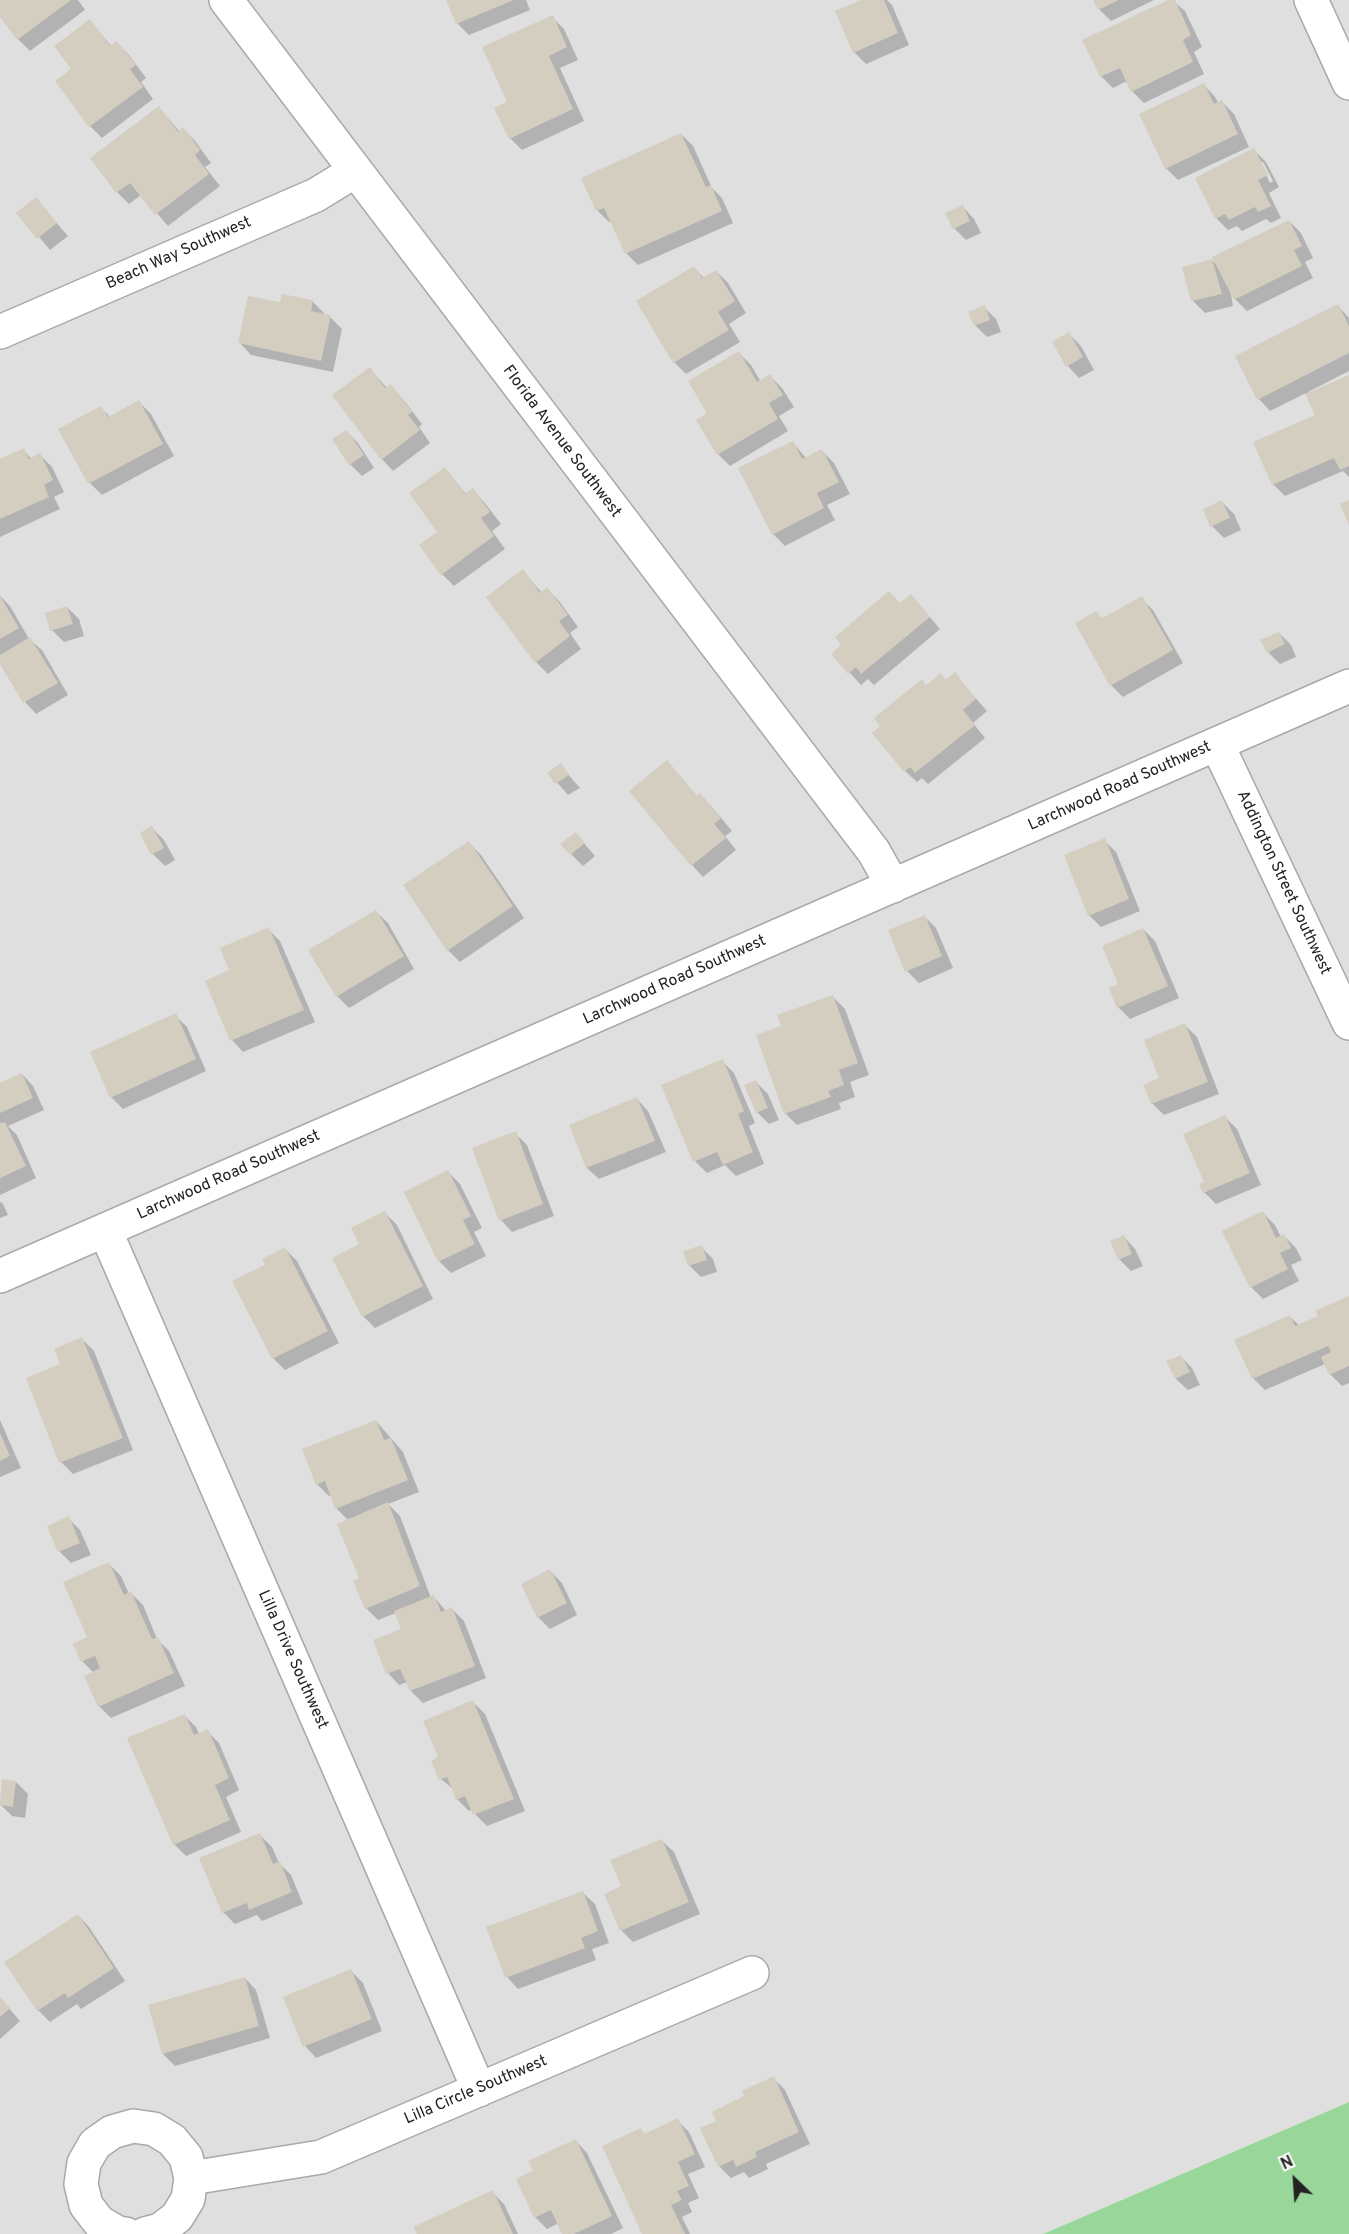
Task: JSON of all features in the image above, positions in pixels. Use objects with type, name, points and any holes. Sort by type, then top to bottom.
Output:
[{"type":"street","name":"Florida Avenue Southwest","points":[[226,0],[874,852],[893,886]]},
{"type":"street","points":[[1311,0],[1349,83]]},
{"type":"street","name":"Beach Way Southwest","points":[[0,332],[316,195],[355,171]]},
{"type":"street","name":"Larchwood Road Southwest","points":[[0,1276],[1349,686]]},
{"type":"street","name":"Addington Street Southwest","points":[[1217,744],[1349,1023]]},
{"type":"street","name":"Lilla Drive Southwest","points":[[105,1230],[479,2091]]},
{"type":"street","name":"Lilla Circle Southwest","points":[[191,2178],[321,2157],[752,1973]]},
{"type":"street","points":[[126,2234],[118,2233],[99,2222],[86,2205],[81,2184],[84,2163],[95,2144],[112,2132],[133,2126],[154,2129],[172,2140],[186,2157],[191,2178],[188,2199],[177,2217],[160,2230],[145,2234]]},
{"type":"shaded area","points":[[0,0],[1349,0],[1349,2102],[1043,2234],[0,2234]]},
{"type":"green space","points":[[1349,2102],[1349,2234],[1043,2234]]},
{"type":"building","points":[[0,0],[71,0],[17,40],[0,17]]},
{"type":"building","points":[[446,0],[514,0],[456,24]]},
{"type":"building","points":[[861,0],[884,0],[898,33],[853,53],[835,11]]},
{"type":"building","points":[[1093,0],[1119,0],[1098,10]]},
{"type":"building","points":[[1168,0],[1175,0],[1191,35],[1183,40],[1193,62],[1131,92],[1120,68],[1100,77],[1082,40]]},
{"type":"building","points":[[553,15],[567,47],[549,56],[573,109],[509,139],[494,108],[507,102],[482,47]]},
{"type":"building","points":[[90,19],[110,46],[117,41],[136,65],[130,69],[143,87],[89,127],[55,81],[71,69],[54,46]]},
{"type":"building","points":[[1204,83],[1214,104],[1222,100],[1238,134],[1165,169],[1139,114]]},
{"type":"building","points":[[159,106],[178,132],[183,127],[200,150],[195,155],[209,174],[155,215],[130,183],[116,193],[90,158]]},
{"type":"building","points":[[681,133],[706,187],[711,185],[722,211],[625,254],[604,208],[596,211],[581,178]]},
{"type":"building","points":[[1254,148],[1268,175],[1258,180],[1271,206],[1258,212],[1255,207],[1229,220],[1225,214],[1215,219],[1195,178]]},
{"type":"building","points":[[36,197],[57,223],[37,239],[16,213]]},
{"type":"building","points":[[963,205],[970,221],[953,229],[945,213]]},
{"type":"building","points":[[1289,220],[1302,246],[1294,250],[1302,266],[1234,300],[1212,257]]},
{"type":"building","points":[[1212,259],[1222,294],[1191,301],[1182,267]]},
{"type":"building","points":[[694,266],[702,278],[716,270],[735,301],[718,312],[729,330],[673,363],[636,301]]},
{"type":"building","points":[[282,294],[313,300],[311,311],[331,315],[321,361],[238,343],[248,296],[280,302]]},
{"type":"building","points":[[1338,304],[1349,326],[1349,353],[1257,400],[1235,356]]},
{"type":"building","points":[[985,305],[990,320],[974,326],[968,312]]},
{"type":"building","points":[[1069,332],[1083,357],[1066,367],[1052,342]]},
{"type":"building","points":[[739,351],[757,382],[770,374],[783,395],[769,403],[778,419],[717,455],[696,420],[707,413],[688,381]]},
{"type":"building","points":[[370,367],[385,388],[391,384],[412,412],[408,415],[420,430],[381,460],[332,395]]},
{"type":"building","points":[[1349,375],[1349,466],[1340,470],[1334,458],[1272,485],[1253,442],[1315,415],[1305,394]]},
{"type":"building","points":[[139,400],[163,444],[88,484],[58,429],[101,406],[108,417]]},
{"type":"building","points":[[347,430],[364,455],[349,465],[332,439]]},
{"type":"building","points":[[793,441],[802,459],[822,449],[839,482],[817,493],[824,508],[772,535],[738,468]]},
{"type":"building","points":[[24,448],[29,459],[40,453],[53,480],[44,485],[49,497],[0,519],[0,459]]},
{"type":"building","points":[[445,467],[465,494],[473,488],[490,512],[481,518],[494,536],[441,575],[419,545],[437,532],[409,493]]},
{"type":"building","points":[[1222,500],[1230,518],[1210,527],[1203,509]]},
{"type":"building","points":[[1349,500],[1349,525],[1340,504]]},
{"type":"building","points":[[523,569],[540,593],[547,587],[568,615],[559,621],[570,636],[535,663],[486,597]]},
{"type":"building","points":[[889,591],[900,603],[911,594],[930,617],[861,674],[856,667],[848,674],[831,654],[841,645],[835,637]]},
{"type":"building","points":[[0,596],[19,628],[0,639]]},
{"type":"building","points":[[1142,596],[1173,650],[1110,686],[1075,623],[1096,611],[1101,619]]},
{"type":"building","points":[[67,606],[73,624],[50,631],[45,613]]},
{"type":"building","points":[[1279,632],[1285,644],[1267,653],[1260,640]]},
{"type":"building","points":[[30,637],[58,683],[23,703],[0,664],[0,655]]},
{"type":"building","points":[[955,672],[976,699],[963,710],[975,725],[915,773],[910,767],[904,772],[872,733],[880,726],[874,718],[922,679],[926,685],[941,673],[945,680]]},
{"type":"building","points":[[667,760],[696,795],[700,793],[721,818],[714,824],[726,838],[691,866],[629,791]]},
{"type":"building","points":[[561,763],[569,775],[555,784],[547,773]]},
{"type":"building","points":[[152,826],[164,848],[151,855],[140,833]]},
{"type":"building","points":[[576,832],[585,843],[570,855],[560,844]]},
{"type":"building","points":[[1105,838],[1129,899],[1088,916],[1064,855]]},
{"type":"building","points":[[469,841],[513,906],[447,951],[403,885]]},
{"type":"building","points":[[376,910],[404,956],[336,997],[308,950]]},
{"type":"building","points":[[925,915],[942,956],[905,972],[888,930]]},
{"type":"building","points":[[269,927],[304,1010],[230,1041],[205,981],[229,970],[220,948]]},
{"type":"building","points":[[1143,928],[1168,986],[1117,1008],[1109,988],[1118,984],[1102,946]]},
{"type":"building","points":[[833,995],[858,1063],[839,1070],[844,1085],[828,1091],[831,1097],[784,1114],[756,1035],[781,1026],[777,1015]]},
{"type":"building","points":[[176,1013],[196,1059],[110,1098],[90,1052]]},
{"type":"building","points":[[1185,1023],[1208,1082],[1151,1104],[1143,1085],[1159,1078],[1144,1040]]},
{"type":"building","points":[[723,1059],[744,1111],[738,1114],[753,1152],[723,1165],[717,1152],[693,1162],[661,1085]]},
{"type":"building","points":[[22,1073],[33,1098],[0,1113],[0,1083]]},
{"type":"building","points":[[756,1080],[768,1108],[756,1113],[744,1085]]},
{"type":"building","points":[[637,1097],[655,1141],[586,1168],[569,1125]]},
{"type":"building","points":[[1225,1115],[1250,1173],[1203,1193],[1199,1184],[1204,1182],[1183,1134]]},
{"type":"building","points":[[5,1122],[26,1166],[0,1178],[0,1124]]},
{"type":"building","points":[[516,1131],[543,1204],[499,1221],[472,1148]]},
{"type":"building","points":[[448,1170],[471,1216],[463,1220],[475,1244],[438,1262],[404,1192]]},
{"type":"building","points":[[385,1211],[423,1286],[362,1317],[332,1258],[359,1244],[351,1228]]},
{"type":"building","points":[[1263,1211],[1276,1238],[1284,1234],[1291,1248],[1280,1253],[1288,1269],[1250,1288],[1222,1231]]},
{"type":"building","points":[[1124,1235],[1132,1254],[1118,1260],[1110,1241]]},
{"type":"building","points":[[702,1245],[707,1260],[688,1266],[683,1251]]},
{"type":"building","points":[[285,1247],[328,1331],[272,1359],[232,1281],[265,1265],[262,1259]]},
{"type":"building","points":[[1349,1296],[1349,1366],[1329,1375],[1321,1357],[1331,1352],[1328,1346],[1252,1379],[1234,1340],[1290,1315],[1295,1326],[1318,1316],[1315,1311]]},
{"type":"building","points":[[82,1337],[123,1438],[59,1463],[26,1378],[60,1364],[54,1349]]},
{"type":"building","points":[[1181,1355],[1190,1372],[1175,1379],[1166,1361]]},
{"type":"building","points":[[376,1420],[384,1440],[391,1438],[408,1480],[335,1509],[325,1481],[316,1485],[302,1449]]},
{"type":"building","points":[[0,1433],[10,1456],[0,1461]]},
{"type":"building","points":[[388,1502],[420,1586],[365,1609],[353,1581],[359,1578],[337,1524]]},
{"type":"building","points":[[69,1516],[80,1543],[58,1552],[47,1526]]},
{"type":"building","points":[[109,1562],[124,1595],[131,1591],[152,1639],[158,1637],[174,1673],[98,1707],[84,1676],[100,1668],[95,1656],[81,1662],[73,1644],[87,1637],[63,1582]]},
{"type":"building","points":[[550,1569],[567,1603],[537,1618],[521,1584]]},
{"type":"building","points":[[434,1595],[441,1612],[452,1607],[475,1666],[410,1691],[400,1669],[386,1674],[373,1640],[401,1629],[394,1611]]},
{"type":"building","points":[[473,1700],[514,1799],[473,1815],[465,1796],[456,1800],[447,1777],[439,1780],[431,1761],[438,1757],[423,1721]]},
{"type":"building","points":[[185,1714],[194,1735],[208,1729],[229,1778],[215,1785],[230,1820],[173,1845],[127,1738]]},
{"type":"building","points":[[2,1779],[16,1781],[13,1807],[0,1805]]},
{"type":"building","points":[[260,1833],[273,1864],[280,1861],[292,1892],[249,1910],[247,1903],[222,1913],[199,1858]]},
{"type":"building","points":[[662,1839],[689,1902],[620,1931],[604,1894],[621,1886],[610,1860]]},
{"type":"building","points":[[583,1891],[598,1931],[581,1938],[585,1948],[505,1978],[486,1927]]},
{"type":"building","points":[[78,1914],[114,1968],[68,1998],[65,1993],[37,2011],[4,1962]]},
{"type":"building","points":[[351,1969],[372,2019],[303,2047],[283,1997]]},
{"type":"building","points":[[245,1977],[259,2026],[162,2054],[148,2005]]},
{"type":"building","points":[[0,1997],[10,2008],[0,2017]]},
{"type":"building","points":[[774,2076],[799,2132],[755,2152],[757,2157],[736,2167],[733,2160],[718,2167],[700,2128],[716,2121],[712,2112],[744,2096],[742,2091]]},
{"type":"building","points":[[678,2118],[695,2154],[678,2162],[689,2186],[677,2191],[682,2200],[671,2205],[685,2234],[642,2234],[602,2146],[641,2128],[644,2134]]},
{"type":"building","points":[[576,2139],[612,2216],[574,2234],[562,2234],[551,2210],[534,2218],[516,2179],[533,2170],[528,2161]]},
{"type":"building","points":[[493,2190],[513,2234],[417,2234],[413,2227]]}]
